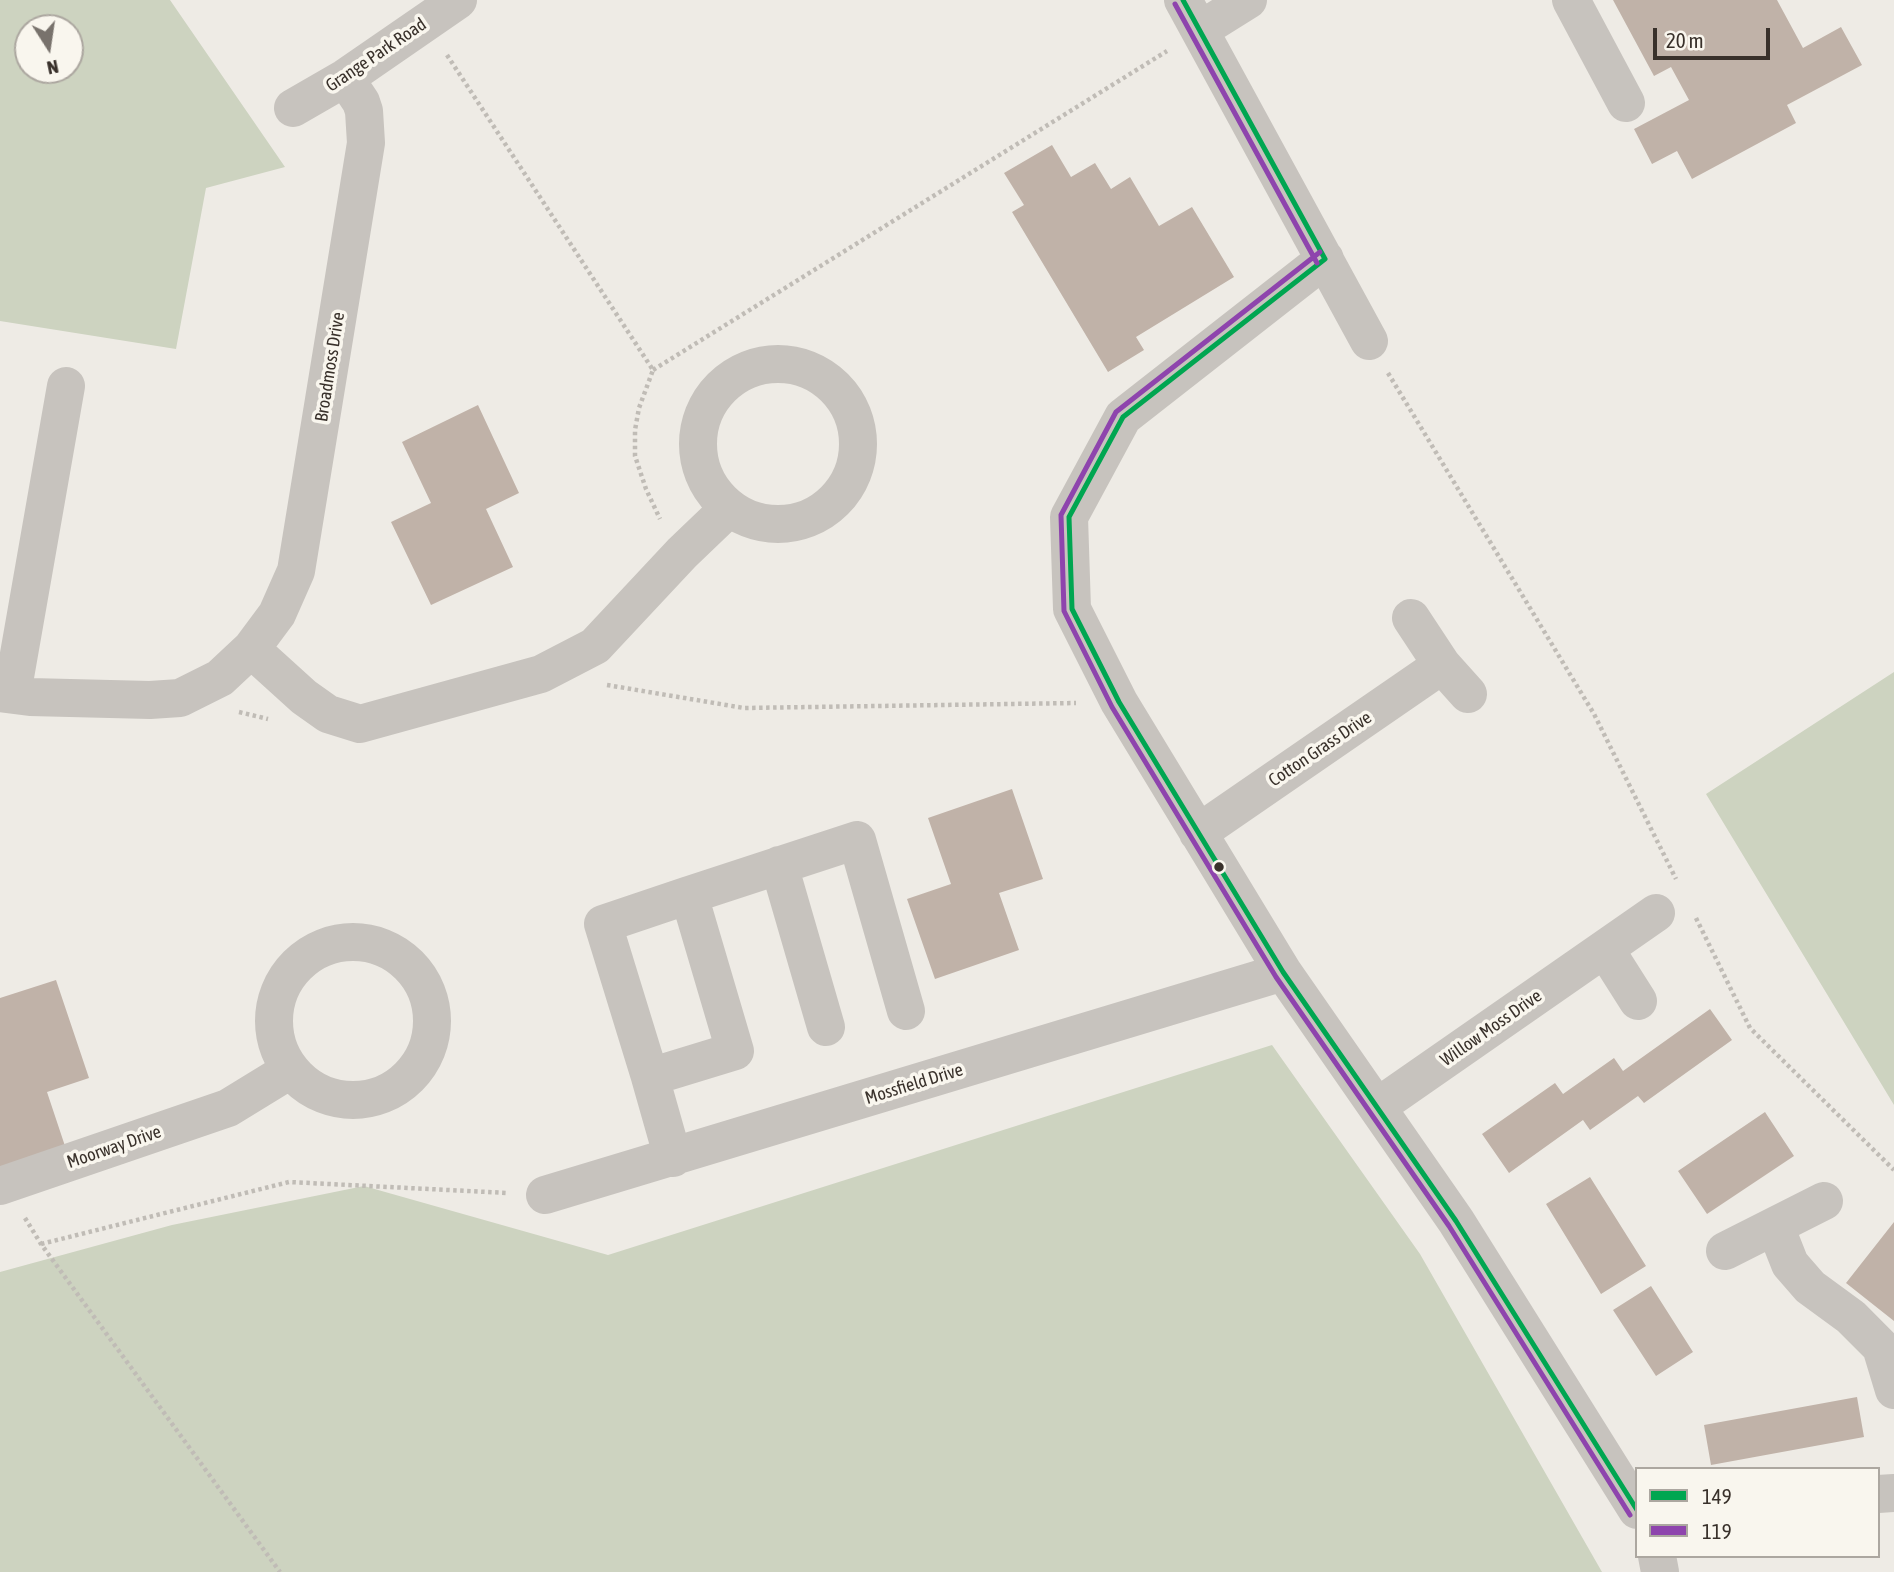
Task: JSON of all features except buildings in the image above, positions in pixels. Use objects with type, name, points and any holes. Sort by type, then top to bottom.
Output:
[{"type":"street","name":"Grange Park Road","points":[[293,108],[345,78],[418,11],[458,0]]},
{"type":"street","points":[[1248,0],[1191,15],[1369,341]]},
{"type":"street","points":[[1572,0],[1626,103]]},
{"type":"street","name":"Broadmoss Drive","points":[[6,693],[56,698],[180,698],[220,678],[251,649],[277,614],[296,571],[366,143],[364,111],[345,78]]},
{"type":"street","points":[[1325,259],[1123,417],[1069,517],[1072,609],[1119,702],[1283,972],[1455,1221],[1635,1507]]},
{"type":"street","points":[[770,364],[797,366],[822,376],[841,393],[854,416],[859,442],[856,467],[845,491],[826,509],[803,521],[778,525],[752,520],[729,508],[710,488],[700,463],[698,436],[705,409],[721,387],[743,372],[770,364]]},
{"type":"street","points":[[6,693],[66,386]]},
{"type":"street","points":[[251,649],[304,697],[328,714],[359,724],[541,674],[594,646],[729,508]]},
{"type":"street","points":[[1411,618],[1442,665],[1468,694]]},
{"type":"street","name":"Cotton Grass Drive","points":[[1198,833],[1442,665]]},
{"type":"street","points":[[673,1158],[603,924],[857,840],[906,1012]]},
{"type":"street","points":[[779,866],[826,1027]]},
{"type":"street","points":[[650,1077],[735,1051],[689,895]]},
{"type":"street","name":"Willow Moss Drive","points":[[1377,1107],[1605,949],[1673,910]]},
{"type":"street","points":[[365,941],[391,950],[412,967],[427,989],[433,1014],[431,1039],[421,1063],[404,1082],[382,1095],[357,1101],[332,1098],[309,1087],[290,1070],[277,1046],[273,1019],[278,993],[292,969],[313,952],[338,942],[365,941]]},
{"type":"street","points":[[1605,949],[1638,1001]]},
{"type":"street","name":"Mossfield Drive","points":[[545,1195],[1283,972]]},
{"type":"street","name":"Moorway Drive","points":[[2,1185],[229,1108],[290,1070]]},
{"type":"street","points":[[1726,1251],[1824,1201]]},
{"type":"street","points":[[1775,1226],[1790,1264],[1810,1287],[1851,1317],[1881,1347],[1894,1390]]},
{"type":"path","points":[[418,11],[653,370]]},
{"type":"path","points":[[684,551],[662,522],[646,489],[635,456],[635,430],[639,408],[653,370],[1191,15]]},
{"type":"path","points":[[1369,341],[1594,714],[1678,883]]},
{"type":"path","points":[[541,674],[744,708],[1119,702]]},
{"type":"path","points":[[1673,910],[1750,1028],[1894,1170]]},
{"type":"path","points":[[41,1244],[289,1182],[545,1195]]},
{"type":"path","points":[[2,1185],[41,1244],[280,1572]]},
{"type":"green space","points":[[0,0],[170,0],[285,167],[206,188],[176,349],[0,321]]},
{"type":"green space","points":[[1894,672],[1894,1105],[1706,794]]},
{"type":"green space","points":[[1272,1045],[1420,1254],[1602,1572],[0,1572],[0,1272],[172,1225],[364,1186],[608,1255]]},
{"type":"transit line","name":"149","points":[[1183,0],[1325,259]]},
{"type":"transit line","name":"119","points":[[1175,4],[1317,263]]},
{"type":"transit line","name":"119","points":[[1320,252],[1116,412],[1061,515],[1064,611],[1112,707],[1276,977],[1449,1226],[1630,1515]]},
{"type":"transit line","name":"149","points":[[1325,259],[1123,417],[1069,517],[1072,609],[1119,702],[1283,972],[1456,1221],[1635,1507]]}]
